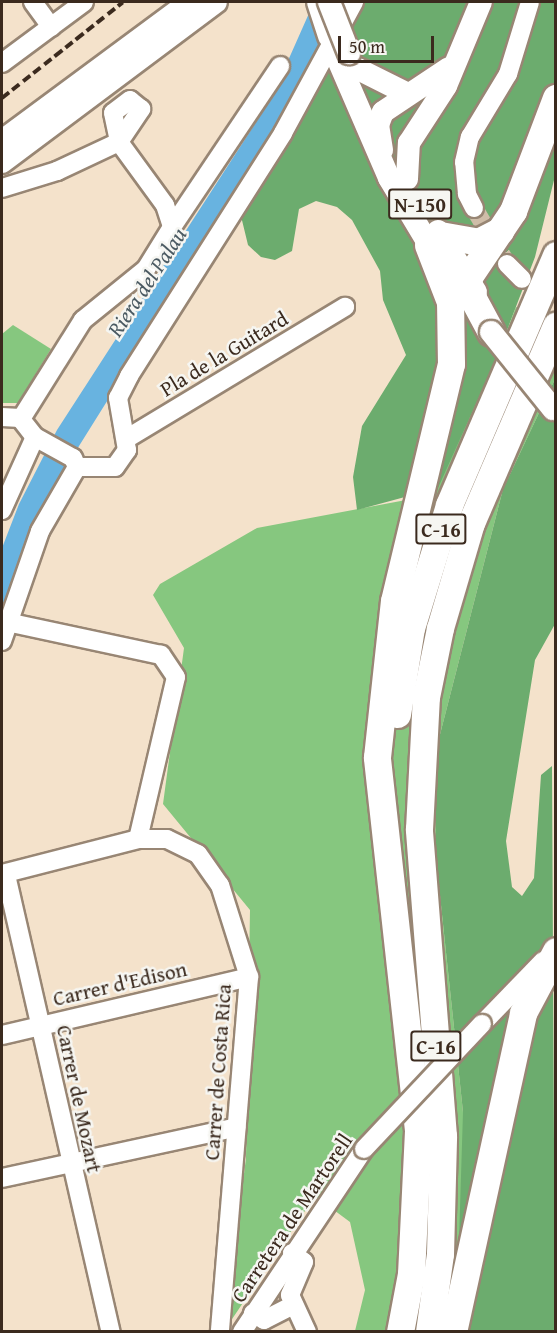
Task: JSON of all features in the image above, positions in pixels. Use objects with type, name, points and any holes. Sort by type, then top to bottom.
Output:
[{"type":"highway","points":[[494,326],[470,294],[468,278],[501,231],[555,98]]},
{"type":"highway","points":[[387,821],[377,757],[394,601],[453,341],[449,296],[434,240],[478,242],[501,231]]},
{"type":"highway","name":"C-16","points":[[400,1332],[411,1274],[418,1130],[387,821],[392,743],[426,573],[555,255]]},
{"type":"highway","name":"C-16","points":[[429,1332],[440,1254],[443,1136],[419,829],[426,697],[440,628],[471,523],[555,326]]},
{"type":"highway","points":[[453,1332],[523,1013],[555,950]]},
{"type":"main road","points":[[2,141],[190,2]]},
{"type":"main road","points":[[2,162],[216,2]]},
{"type":"main road","name":"N-150","points":[[318,2],[378,125]]},
{"type":"main road","name":"N-150","points":[[329,2],[347,60],[352,95],[398,178],[434,240],[554,406]]},
{"type":"main road","points":[[398,178],[406,151],[454,64],[481,2]]},
{"type":"main road","points":[[347,60],[408,94]]},
{"type":"main road","points":[[378,125],[383,112],[454,64]]},
{"type":"main road","points":[[352,95],[378,125],[398,178]]},
{"type":"main road","points":[[378,125],[404,129],[422,120]]},
{"type":"main road","name":"N-150","points":[[434,240],[468,278]]},
{"type":"street","points":[[33,2],[51,27]]},
{"type":"street","points":[[2,63],[84,2]]},
{"type":"street","points":[[2,417],[21,419],[39,439],[75,463],[115,467],[127,450],[118,398],[129,376],[284,133],[354,2]]},
{"type":"street","points":[[474,208],[466,194],[464,162],[470,137],[508,74],[530,2]]},
{"type":"street","points":[[21,419],[83,320],[146,269],[280,66]]},
{"type":"street","points":[[2,188],[57,171],[118,141],[165,205],[172,227]]},
{"type":"street","points":[[507,264],[522,279]]},
{"type":"street","name":"Pla de la Guitard","points":[[126,439],[345,307]]},
{"type":"street","points":[[2,510],[39,439]]},
{"type":"street","points":[[2,641],[40,531],[75,463]]},
{"type":"street","points":[[7,622],[161,655],[176,677],[138,838]]},
{"type":"street","name":"Carrer de Costa Rica","points":[[4,875],[138,838],[167,839],[198,855],[220,885],[249,977],[220,1332]]},
{"type":"street","name":"Carrer de Mozart","points":[[4,875],[41,1026],[69,1161],[111,1332]]},
{"type":"street","name":"Carretera de Martorell","points":[[242,1332],[292,1253],[364,1149],[555,950]]},
{"type":"street","name":"Carrer d'Edison","points":[[2,1035],[249,977]]},
{"type":"street","points":[[2,1178],[69,1161],[237,1127]]},
{"type":"street","points":[[292,1253],[304,1262],[293,1283],[293,1305],[307,1332]]},
{"type":"street","points":[[253,1313],[264,1320],[293,1305]]},
{"type":"green space","points":[[346,2],[555,2],[555,176],[535,257],[496,359],[438,488],[357,510],[353,477],[362,426],[406,355],[383,300],[380,271],[352,220],[337,207],[316,201],[299,209],[292,251],[275,260],[261,257],[248,245],[240,212]]},
{"type":"green space","points":[[516,307],[555,327],[555,379],[503,489],[435,754],[436,858],[463,1112],[464,1331],[355,1331],[365,1290],[350,1222],[315,1196],[224,1331],[246,1158],[250,910],[163,804],[184,648],[153,595],[160,584],[257,528],[406,500],[496,359]]},
{"type":"green space","points":[[13,325],[51,349],[18,403],[2,403],[2,334]]},
{"type":"green space","points":[[555,379],[555,624],[535,660],[506,841],[512,887],[522,896],[534,878],[541,775],[552,766],[555,1331],[464,1332],[458,1273],[463,1112],[436,858],[435,754],[503,489]]},
{"type":"water","name":"Riera del Palau","points":[[314,2],[346,2],[296,99],[64,470],[2,620],[2,548],[19,504],[57,430],[271,99]]},
{"type":"tunnel","points":[[474,208],[507,264]]},
{"type":"railway","points":[[2,98],[123,2]]}]
